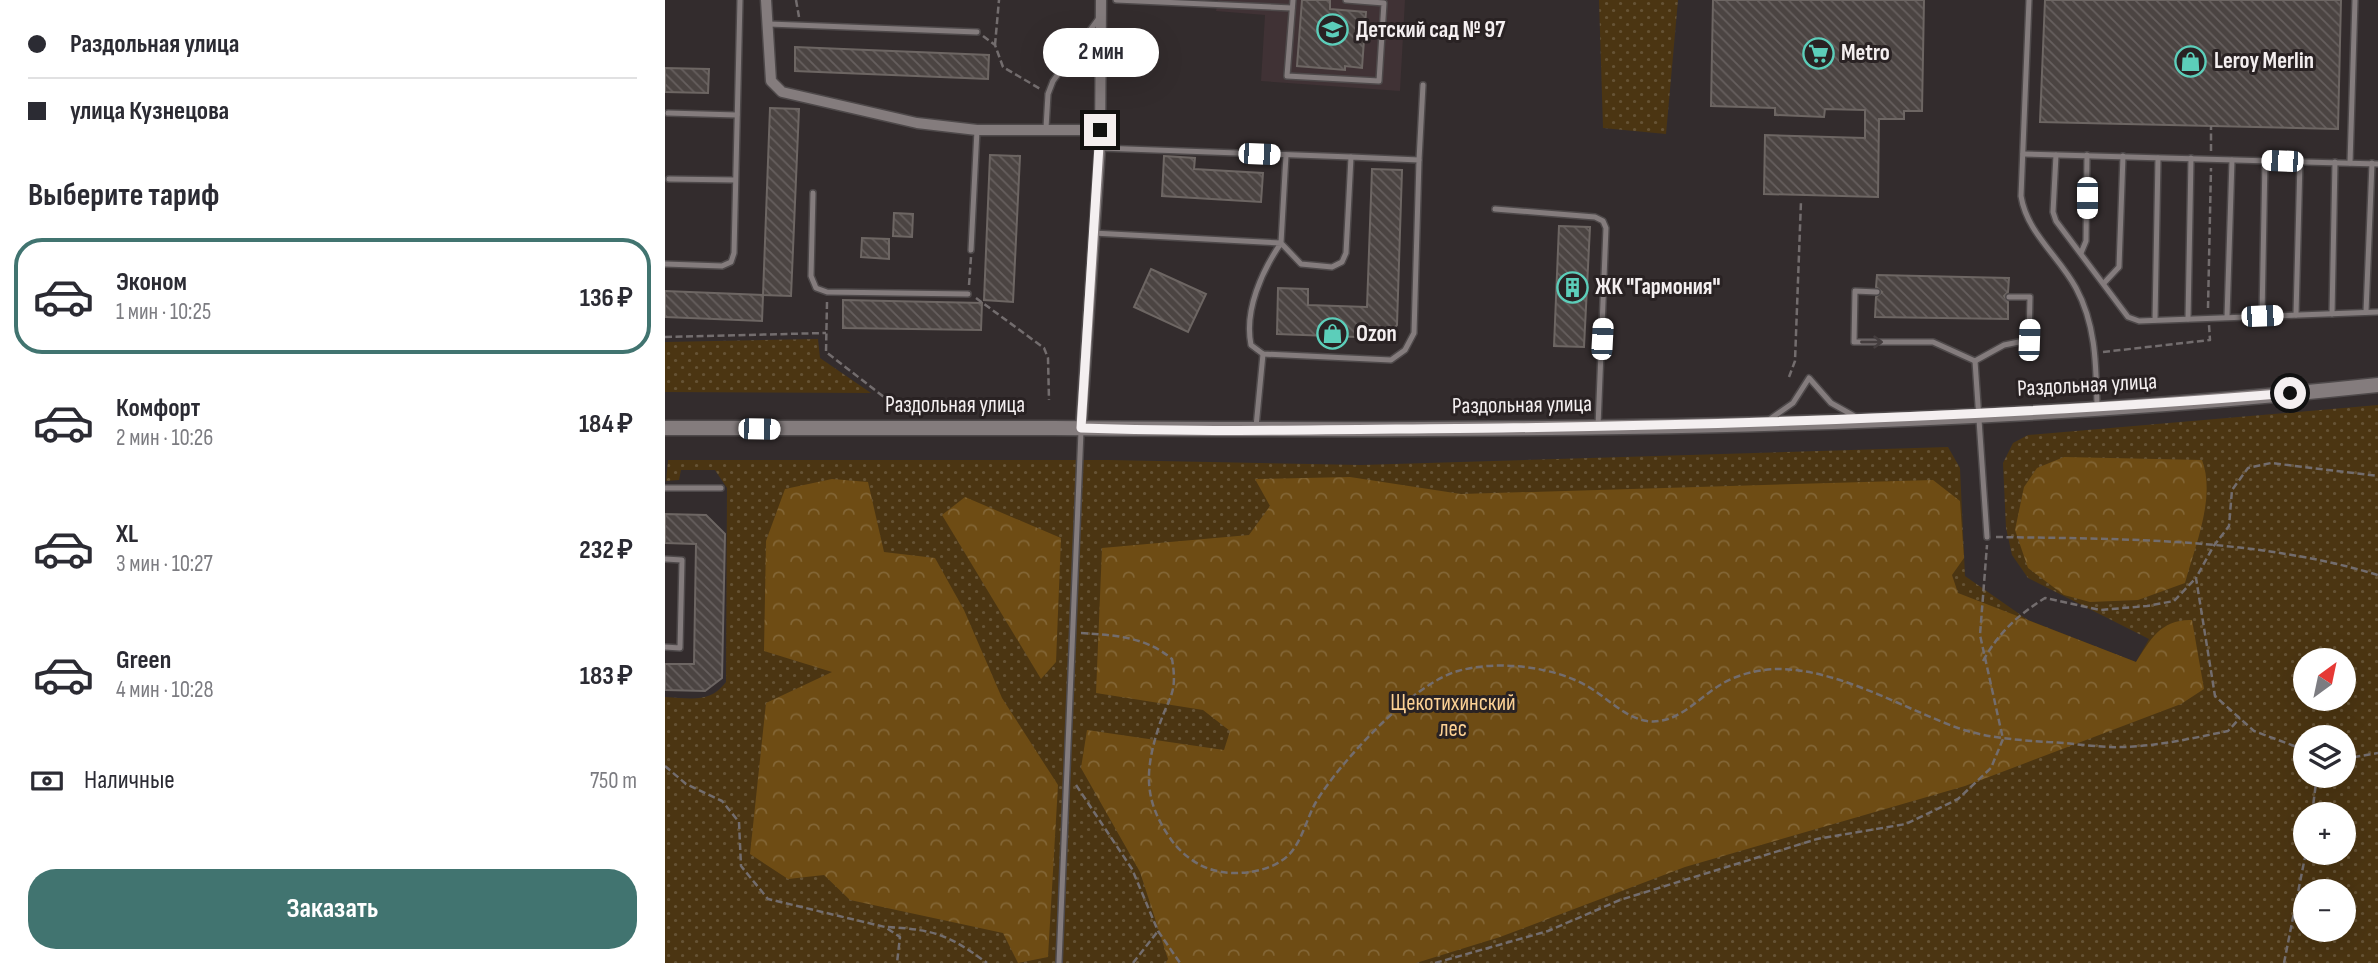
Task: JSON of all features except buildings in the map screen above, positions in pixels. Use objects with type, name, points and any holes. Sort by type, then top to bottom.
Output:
[{"type":"main road","name":"Раздольная улица","points":[[665,428],[1256,429],[1762,423],[2097,409],[2378,385]]},
{"type":"street","points":[[766,0],[771,81],[782,92],[917,123],[977,130],[1100,130]]},
{"type":"street","points":[[1081,428],[1100,148],[1101,0]]},
{"type":"lane","points":[[665,264],[722,266],[731,262],[734,253],[740,0]]},
{"type":"lane","points":[[1116,0],[1292,8]]},
{"type":"lane","points":[[1293,0],[1287,76],[1379,81],[1384,3],[1346,0]]},
{"type":"lane","points":[[2029,0],[2021,196],[2024,214],[2076,288],[2089,317],[2095,353],[2097,409]]},
{"type":"lane","points":[[2350,163],[2355,0]]},
{"type":"lane","points":[[1046,128],[1048,94],[1053,81],[1101,15]]},
{"type":"lane","points":[[769,24],[977,32]]},
{"type":"lane","points":[[1286,155],[1281,243],[1267,265],[1247,329],[1251,345],[1263,354],[1391,360],[1405,350],[1414,333],[1423,85]]},
{"type":"lane","points":[[668,113],[737,115]]},
{"type":"lane","points":[[971,250],[977,130]]},
{"type":"lane","points":[[1100,148],[1419,160]]},
{"type":"lane","points":[[2023,154],[2375,163],[2366,312]]},
{"type":"lane","points":[[2056,155],[2053,212],[2063,234],[2105,282],[2128,317],[2139,321],[2378,312]]},
{"type":"lane","points":[[2081,253],[2086,241],[2087,155]]},
{"type":"lane","points":[[1093,233],[1281,243],[1301,264],[1332,267],[1342,262],[1346,253],[1351,156]]},
{"type":"lane","points":[[2105,282],[2119,267],[2123,156]]},
{"type":"lane","points":[[2155,320],[2158,158]]},
{"type":"lane","points":[[2188,319],[2192,159]]},
{"type":"lane","points":[[2227,317],[2232,160]]},
{"type":"lane","points":[[2262,316],[2265,160]]},
{"type":"lane","points":[[2296,315],[2300,161]]},
{"type":"lane","points":[[2332,314],[2335,162]]},
{"type":"lane","points":[[670,178],[735,180]]},
{"type":"lane","points":[[813,193],[811,276],[816,288],[827,292],[968,294]]},
{"type":"lane","points":[[1495,209],[1595,217],[1603,221],[1606,228],[1598,426]]},
{"type":"lane","points":[[1877,292],[1856,291],[1854,342],[1933,342],[1975,361]]},
{"type":"lane","points":[[1975,361],[2004,345],[2029,340],[2030,297],[2009,297]]},
{"type":"lane","points":[[1256,429],[1263,354]]},
{"type":"lane","points":[[1975,361],[1987,537]]},
{"type":"lane","points":[[1762,423],[1793,403],[1809,378],[1831,403],[1862,420]]},
{"type":"lane","points":[[1059,963],[1075,632],[1081,428]]},
{"type":"lane","points":[[665,488],[721,488]]},
{"type":"lane","points":[[665,559],[682,560],[680,648],[665,648]]},
{"type":"path","points":[[796,0],[800,25]]},
{"type":"path","points":[[999,0],[995,45],[1003,67],[1048,94]]},
{"type":"path","points":[[977,32],[995,45]]},
{"type":"path","points":[[1789,377],[1795,361],[1801,201]]},
{"type":"path","points":[[971,250],[968,294],[1044,348],[1048,358],[1049,400]]},
{"type":"path","points":[[827,292],[825,352],[884,397]]},
{"type":"path","points":[[665,337],[826,333]]},
{"type":"path","points":[[1983,661],[1994,641],[2017,615],[2045,598],[2100,610],[2174,601],[2196,578],[2213,547],[2229,526],[2232,491],[2248,468],[2271,463],[2378,476]]},
{"type":"path","points":[[1435,963],[1548,931],[1620,900],[1817,839],[1906,824],[1958,799],[1991,768],[2003,739],[1983,661],[1980,635],[1987,537],[2146,540],[2324,559],[2378,575]]},
{"type":"path","points":[[2196,578],[2215,695],[2254,731],[2293,746]]},
{"type":"path","points":[[1075,632],[1119,635],[1158,647],[1172,659],[1174,695],[1160,724],[1147,787],[1158,821],[1178,850],[1209,869],[1233,874],[1282,861],[1297,844],[1315,804],[1340,766],[1426,687],[1455,672],[1487,666],[1526,668],[1585,684],[1622,711],[1648,721],[1684,712],[1720,685],[1740,675],[1778,668],[1812,672],[1900,702],[1959,729],[2003,739],[2123,747],[2228,731],[2240,718]]},
{"type":"path","points":[[2356,757],[2378,753]]},
{"type":"path","points":[[665,766],[686,784],[722,801],[739,821],[741,866],[768,899],[885,927],[932,930],[961,944],[987,963]]},
{"type":"path","points":[[1068,774],[1132,869],[1157,930],[1181,963]]},
{"type":"path","points":[[2284,963],[2303,865]]},
{"type":"path","points":[[885,927],[900,937],[897,963]]},
{"type":"path","points":[[1133,963],[1157,930]]},
{"type":"shaded area","points":[[1218,0],[1405,0],[1400,91],[1261,81],[1265,15],[1216,11]]},
{"type":"green space","points":[[1599,0],[1678,0],[1666,134],[1603,128]]},
{"type":"green space","points":[[818,339],[820,358],[871,393],[665,392],[665,342]]},
{"type":"green space","points":[[2378,405],[2378,963],[665,963],[665,697],[706,697],[726,682],[727,488],[715,470],[681,470],[679,480],[666,481],[668,460],[1109,460],[1361,465],[1948,447],[1960,468],[1965,576],[2028,620],[2136,662],[2149,639],[2028,578],[2012,555],[2006,528],[2003,463],[2013,443],[2028,435]]},
{"type":"green space","points":[[2064,457],[2202,460],[2207,490],[2203,522],[2185,583],[2138,600],[2090,602],[2064,595],[2028,568],[2015,530],[2024,487],[2037,468]]},
{"type":"green space","name":"Щекотихинский лес","points":[[1350,477],[1461,494],[1933,480],[1960,501],[1964,558],[1952,575],[1958,593],[2136,662],[2158,632],[2172,623],[2192,620],[2204,689],[2181,704],[1965,786],[1685,867],[1500,937],[1416,963],[1166,963],[1168,959],[1140,872],[1081,768],[1087,730],[1224,750],[1230,731],[1203,710],[1096,693],[1102,548],[1249,535],[1270,506],[1255,479]]},
{"type":"green space","points":[[832,479],[868,482],[884,552],[935,558],[964,610],[1002,698],[1058,785],[1048,957],[1018,963],[1003,933],[850,900],[824,875],[788,879],[750,854],[766,703],[832,672],[764,651],[766,541],[785,489]]},
{"type":"green space","points":[[965,497],[1061,538],[1056,662],[1041,679],[942,515]]},
{"type":"place","name":"Детский сад № 97","points":[[1333,30]]},
{"type":"place","name":"Metro","points":[[1818,53]]},
{"type":"place","name":"Leroy Merlin","points":[[2191,61]]},
{"type":"place","name":"ЖК \"Гармония\"","points":[[1572,287]]},
{"type":"place","name":"Ozon","points":[[1333,334]]},
{"type":"route","points":[[1100,130],[1081,428],[1411,429],[1862,420],[2097,409],[2290,393]]}]
